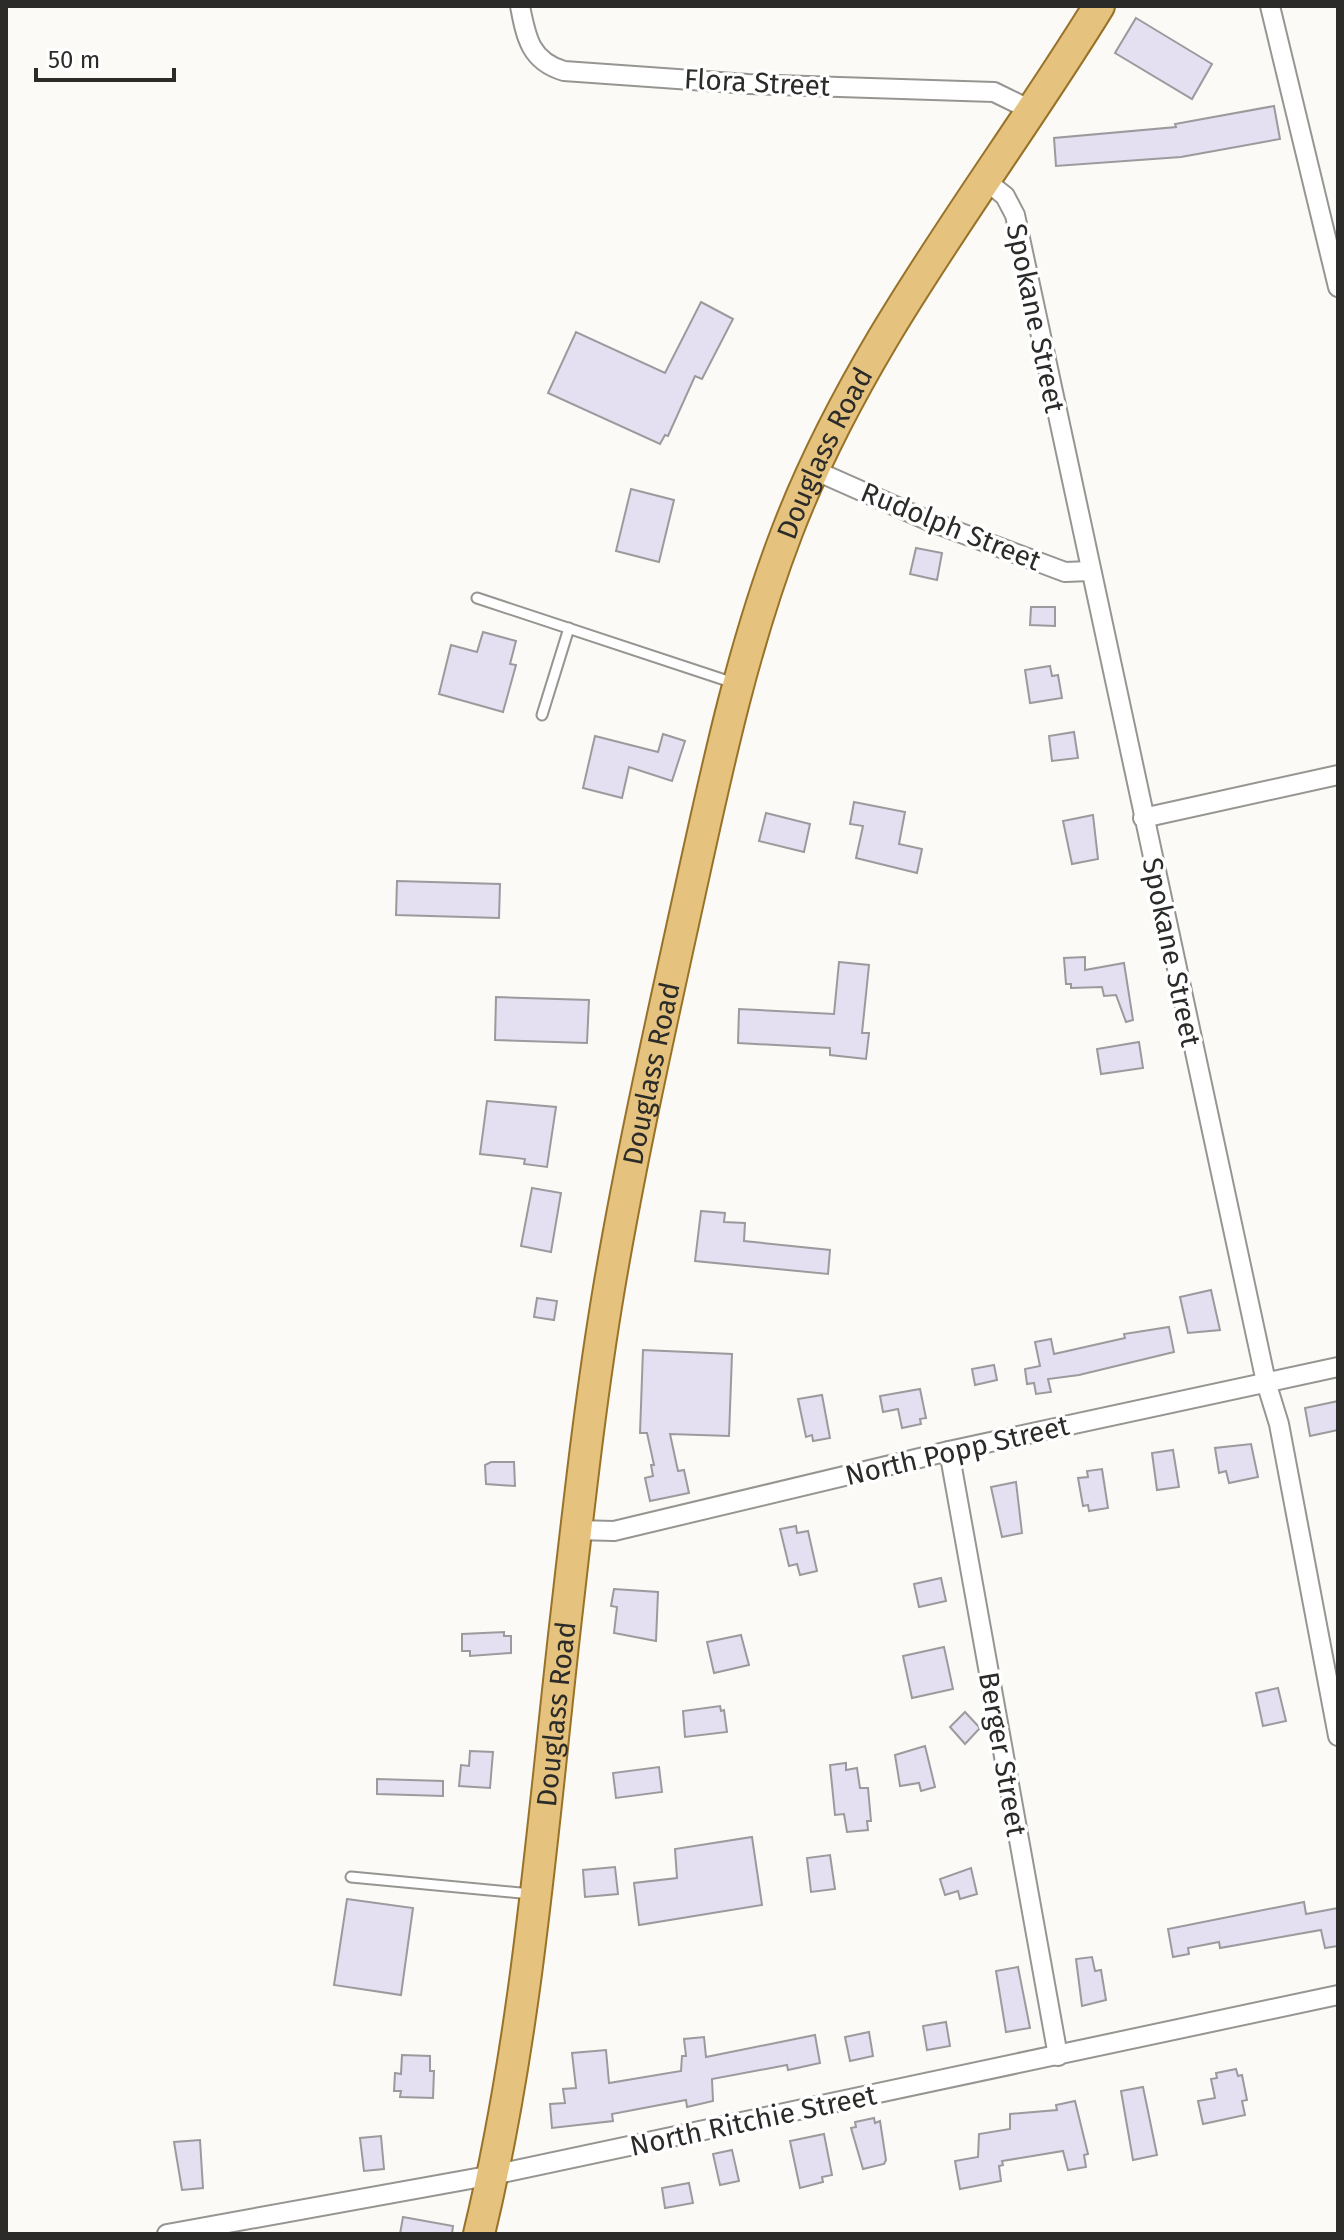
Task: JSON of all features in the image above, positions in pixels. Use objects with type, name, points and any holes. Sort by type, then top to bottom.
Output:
[{"type":"main road","name":"Douglass Road","points":[[479,2234],[512,2073],[576,1530],[621,1218],[737,684],[767,586],[814,470],[878,343],[1099,6]]},
{"type":"street","name":"Flora Street","points":[[520,6],[533,53],[546,64],[564,71],[748,84],[994,92],[1031,110]]},
{"type":"street","points":[[1270,6],[1338,287]]},
{"type":"street","name":"Spokane Street","points":[[985,180],[1005,196],[1015,215],[1266,1382],[1279,1424],[1338,1736]]},
{"type":"street","name":"Rudolph Street","points":[[814,470],[929,521],[1065,572],[1090,571]]},
{"type":"street","points":[[1143,818],[1338,775]]},
{"type":"street","name":"North Popp Street","points":[[576,1530],[614,1531],[949,1451],[1338,1367]]},
{"type":"street","name":"Berger Street","points":[[949,1451],[1058,2056]]},
{"type":"street","name":"North Ritchie Street","points":[[167,2234],[493,2175],[1338,1995]]},
{"type":"lane","points":[[477,598],[737,684]]},
{"type":"lane","points":[[542,715],[569,628]]},
{"type":"lane","points":[[351,1877],[535,1894]]},
{"type":"building","points":[[1136,18],[1212,64],[1192,99],[1115,53]]},
{"type":"building","points":[[1274,106],[1280,139],[1181,157],[1056,166],[1054,138],[1176,127],[1175,124]]},
{"type":"building","points":[[701,302],[733,319],[702,379],[695,376],[668,436],[665,435],[660,444],[548,393],[576,332],[665,373]]},
{"type":"building","points":[[631,489],[674,500],[659,562],[616,551]]},
{"type":"building","points":[[916,548],[942,553],[937,580],[910,574]]},
{"type":"building","points":[[1031,607],[1055,607],[1055,626],[1030,625]]},
{"type":"building","points":[[483,632],[516,641],[510,664],[516,665],[503,712],[439,694],[451,645],[477,652]]},
{"type":"building","points":[[1050,666],[1052,676],[1058,675],[1062,698],[1030,703],[1025,670]]},
{"type":"building","points":[[1074,732],[1078,758],[1052,761],[1049,736]]},
{"type":"building","points":[[663,734],[685,741],[672,781],[629,767],[622,798],[583,788],[595,736],[658,752]]},
{"type":"building","points":[[854,802],[905,812],[899,844],[922,849],[917,873],[856,858],[863,826],[850,824]]},
{"type":"building","points":[[766,813],[810,824],[804,852],[759,841]]},
{"type":"building","points":[[1093,815],[1098,859],[1072,864],[1063,821]]},
{"type":"building","points":[[397,881],[500,884],[499,918],[396,915]]},
{"type":"building","points":[[1085,957],[1085,970],[1124,963],[1133,1020],[1126,1022],[1116,995],[1104,996],[1102,987],[1071,988],[1071,984],[1066,984],[1064,958]]},
{"type":"building","points":[[839,962],[869,965],[862,1033],[869,1033],[866,1059],[830,1055],[830,1048],[738,1043],[739,1009],[834,1014]]},
{"type":"building","points":[[496,997],[589,1000],[587,1043],[495,1040]]},
{"type":"building","points":[[1139,1042],[1143,1068],[1101,1074],[1097,1049]]},
{"type":"building","points":[[487,1101],[556,1107],[547,1167],[524,1164],[525,1159],[480,1154]]},
{"type":"building","points":[[532,1188],[561,1193],[551,1252],[521,1246]]},
{"type":"building","points":[[701,1211],[725,1213],[724,1222],[745,1223],[744,1241],[830,1250],[828,1274],[695,1261]]},
{"type":"building","points":[[1211,1290],[1220,1330],[1188,1333],[1180,1297]]},
{"type":"building","points":[[537,1298],[557,1301],[554,1320],[534,1317]]},
{"type":"building","points":[[1169,1327],[1174,1352],[1079,1375],[1048,1379],[1051,1392],[1036,1394],[1034,1383],[1027,1384],[1025,1369],[1040,1366],[1035,1342],[1051,1339],[1054,1354],[1125,1338],[1124,1334]]},
{"type":"building","points":[[643,1350],[732,1354],[729,1436],[670,1434],[678,1471],[684,1470],[689,1493],[650,1501],[645,1478],[653,1476],[651,1465],[654,1465],[647,1433],[640,1433]]},
{"type":"building","points":[[994,1365],[997,1380],[975,1385],[972,1369]]},
{"type":"building","points":[[920,1389],[926,1418],[920,1419],[921,1424],[902,1428],[898,1409],[883,1412],[880,1396]]},
{"type":"building","points":[[822,1395],[830,1438],[813,1441],[812,1435],[806,1437],[798,1399]]},
{"type":"building","points":[[1338,1401],[1338,1430],[1310,1436],[1305,1408]]},
{"type":"building","points":[[1251,1444],[1258,1477],[1229,1483],[1226,1471],[1219,1473],[1215,1448]]},
{"type":"building","points":[[1173,1450],[1179,1487],[1157,1490],[1152,1453]]},
{"type":"building","points":[[514,1462],[515,1486],[486,1484],[485,1465]]},
{"type":"building","points":[[1102,1469],[1108,1508],[1089,1511],[1088,1505],[1083,1506],[1078,1478],[1088,1477],[1087,1471]]},
{"type":"building","points":[[1016,1482],[1022,1533],[1002,1537],[991,1487]]},
{"type":"building","points":[[796,1526],[797,1533],[808,1531],[817,1571],[800,1575],[797,1564],[789,1566],[780,1529]]},
{"type":"building","points":[[941,1578],[946,1601],[919,1607],[914,1584]]},
{"type":"building","points":[[614,1589],[658,1592],[656,1641],[614,1633],[617,1607],[611,1606]]},
{"type":"building","points":[[504,1632],[504,1636],[511,1636],[511,1653],[470,1656],[470,1651],[462,1651],[462,1634]]},
{"type":"building","points":[[741,1635],[749,1665],[714,1673],[707,1642]]},
{"type":"building","points":[[944,1647],[953,1689],[912,1698],[903,1656]]},
{"type":"building","points":[[1278,1688],[1286,1721],[1263,1726],[1256,1693]]},
{"type":"building","points":[[720,1706],[721,1711],[724,1710],[727,1732],[685,1737],[683,1711]]},
{"type":"building","points":[[965,1712],[980,1728],[965,1744],[950,1727]]},
{"type":"building","points":[[925,1746],[935,1787],[921,1791],[919,1783],[900,1786],[895,1755]]},
{"type":"building","points":[[470,1751],[493,1752],[490,1788],[459,1786],[461,1765],[469,1766]]},
{"type":"building","points":[[846,1763],[846,1770],[857,1768],[860,1788],[868,1788],[871,1821],[867,1821],[868,1830],[847,1832],[844,1814],[835,1815],[830,1765]]},
{"type":"building","points":[[659,1767],[662,1792],[616,1798],[613,1773]]},
{"type":"building","points":[[377,1779],[443,1781],[443,1796],[377,1794]]},
{"type":"building","points":[[752,1837],[762,1905],[639,1925],[634,1883],[677,1878],[675,1849]]},
{"type":"building","points":[[830,1855],[835,1889],[811,1892],[807,1858]]},
{"type":"building","points":[[615,1867],[618,1894],[585,1897],[583,1870]]},
{"type":"building","points":[[971,1868],[977,1894],[960,1899],[958,1891],[945,1895],[940,1879]]},
{"type":"building","points":[[347,1899],[413,1908],[401,1995],[334,1985]]},
{"type":"building","points":[[1304,1902],[1306,1914],[1338,1908],[1338,1946],[1325,1948],[1321,1930],[1220,1948],[1219,1942],[1188,1948],[1189,1954],[1173,1957],[1168,1929]]},
{"type":"building","points":[[1092,1957],[1095,1971],[1101,1970],[1106,2000],[1082,2006],[1076,1959]]},
{"type":"building","points":[[1018,1967],[1030,2028],[1006,2032],[996,1971]]},
{"type":"building","points":[[946,2022],[950,2046],[927,2050],[923,2026]]},
{"type":"building","points":[[869,2032],[873,2056],[850,2061],[845,2037]]},
{"type":"building","points":[[815,2035],[820,2063],[788,2070],[787,2065],[712,2079],[713,2101],[687,2107],[686,2100],[612,2114],[613,2121],[552,2128],[550,2104],[565,2103],[563,2089],[576,2088],[572,2053],[606,2050],[609,2083],[681,2071],[682,2056],[686,2056],[684,2039],[704,2037],[706,2057]]},
{"type":"building","points":[[402,2055],[430,2056],[430,2071],[434,2071],[433,2098],[400,2097],[401,2091],[394,2091],[395,2073],[401,2074]]},
{"type":"building","points":[[1236,2069],[1238,2076],[1242,2075],[1247,2100],[1242,2101],[1245,2115],[1203,2124],[1198,2101],[1215,2098],[1211,2079],[1217,2078],[1216,2073]]},
{"type":"building","points":[[1143,2087],[1157,2155],[1133,2160],[1121,2091]]},
{"type":"building","points":[[1075,2101],[1088,2154],[1084,2155],[1086,2167],[1068,2170],[1063,2151],[1002,2161],[1003,2165],[999,2166],[1001,2181],[960,2189],[955,2161],[978,2157],[979,2134],[1010,2129],[1010,2114],[1057,2110],[1056,2105]]},
{"type":"building","points":[[874,2118],[875,2123],[880,2121],[886,2160],[884,2164],[863,2169],[851,2128],[856,2127],[855,2122]]},
{"type":"building","points":[[824,2134],[832,2175],[822,2177],[823,2182],[800,2188],[790,2141]]},
{"type":"building","points":[[381,2136],[384,2169],[364,2171],[360,2138]]},
{"type":"building","points":[[200,2140],[203,2188],[182,2190],[174,2142]]},
{"type":"building","points":[[732,2150],[739,2181],[720,2185],[713,2154]]},
{"type":"building","points":[[689,2183],[693,2203],[665,2208],[662,2188]]},
{"type":"building","points":[[403,2217],[453,2226],[452,2234],[400,2234]]}]
